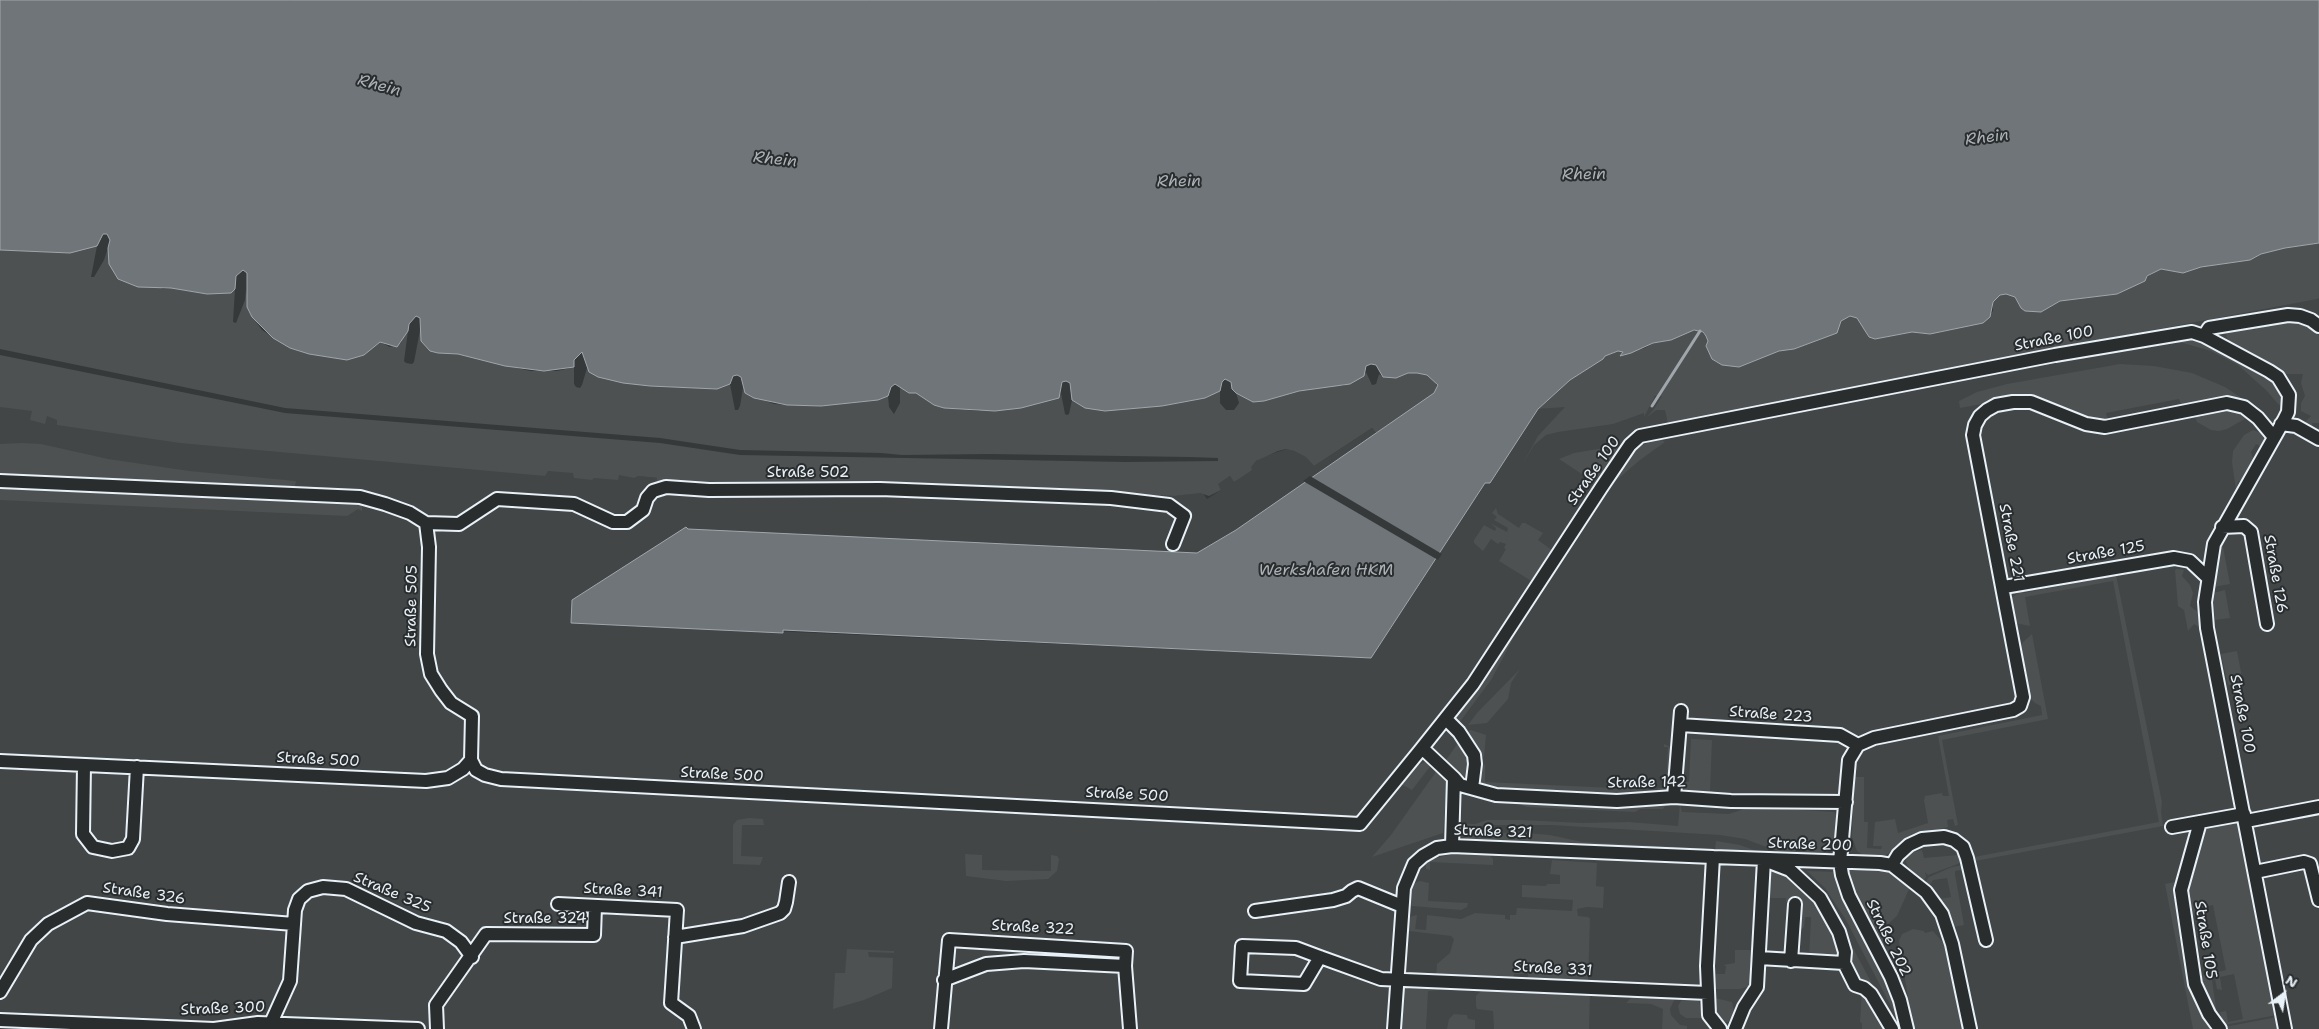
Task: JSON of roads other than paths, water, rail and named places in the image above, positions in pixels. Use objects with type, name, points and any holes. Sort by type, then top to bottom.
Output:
[{"type":"street","points":[[2204,336],[2209,328],[2288,315],[2300,316],[2311,320],[2319,326]]},
{"type":"street","name":"Straße 100","points":[[1422,748],[1473,684],[1600,488],[1630,446],[1640,436],[2178,333],[2192,332],[2204,336],[2278,377],[2288,395],[2288,412],[2214,544],[2207,577],[2205,602],[2206,620],[2285,1029]]},
{"type":"street","name":"Straße 221","points":[[1858,745],[1874,738],[2013,710],[2020,706],[2023,697],[2004,587],[1973,435],[1975,425],[1987,410],[2013,402],[2031,402],[2086,424],[2105,427],[2227,403],[2244,407],[2258,418],[2274,436]]},
{"type":"street","points":[[2281,424],[2296,426],[2319,439]]},
{"type":"street","points":[[0,481],[360,498],[386,504],[410,513],[426,524]]},
{"type":"street","name":"Straße 502","points":[[426,524],[459,524],[497,499],[574,504],[613,522],[627,522],[643,510],[647,498],[653,491],[666,488],[709,490],[880,490],[1110,498],[1169,505],[1184,516],[1173,544]]},
{"type":"street","name":"Straße 505","points":[[426,524],[429,547],[426,633],[428,661],[431,674],[451,703],[472,716],[471,760]]},
{"type":"street","name":"Straße 126","points":[[2222,528],[2244,526],[2251,532],[2267,624]]},
{"type":"street","name":"Straße 125","points":[[2004,587],[2174,558],[2190,561],[2207,577]]},
{"type":"street","points":[[1674,797],[1681,711]]},
{"type":"street","points":[[1446,719],[1459,732],[1474,755],[1475,764],[1472,788]]},
{"type":"street","name":"Straße 223","points":[[1680,725],[1840,735],[1858,745]]},
{"type":"street","points":[[1840,862],[1849,760],[1858,745]]},
{"type":"street","points":[[1422,748],[1454,778],[1452,846]]},
{"type":"street","name":"Straße 500","points":[[0,761],[426,781],[448,778],[463,769],[471,760],[476,770],[485,775],[501,779],[1360,824],[1422,748]]},
{"type":"street","points":[[84,765],[83,834],[93,847],[112,851],[128,848],[133,839],[138,767]]},
{"type":"street","name":"Straße 142","points":[[1454,778],[1460,785],[1496,795],[1608,800],[1674,797],[1731,801],[1846,802]]},
{"type":"street","points":[[2172,827],[2319,807]]},
{"type":"street","name":"Straße 105","points":[[2200,822],[2181,890],[2196,984],[2209,1014],[2220,1029]]},
{"type":"street","points":[[1970,1029],[1952,944],[1942,914],[1926,892],[1892,866],[1898,855],[1909,845],[1922,839],[1944,837],[1954,840],[1962,847],[1967,858],[1986,940]]},
{"type":"street","name":"Straße 321","points":[[1394,1029],[1404,888],[1414,864],[1437,848],[1452,846],[1713,857]]},
{"type":"street","points":[[1713,857],[1707,966],[1708,1014],[1720,1029]]},
{"type":"street","name":"Straße 200","points":[[1713,857],[1892,866]]},
{"type":"street","points":[[1735,1029],[1744,1007],[1757,987],[1764,860],[1790,870],[1820,898],[1832,917],[1843,942],[1844,963],[1855,985],[1864,988],[1871,994],[1892,1029]]},
{"type":"street","name":"Straße 202","points":[[1840,862],[1849,896],[1891,977],[1900,1000],[1907,1029]]},
{"type":"street","points":[[2255,872],[2304,862],[2310,864],[2319,900]]},
{"type":"street","points":[[675,937],[743,926],[780,913],[784,909],[789,882]]},
{"type":"street","name":"Straße 325","points":[[271,1023],[290,981],[295,910],[300,899],[308,891],[323,887],[346,889],[416,923],[446,931],[461,942],[472,957]]},
{"type":"street","points":[[1255,911],[1333,900],[1346,896],[1352,890],[1358,888],[1402,906]]},
{"type":"street","name":"Straße 326","points":[[0,992],[37,935],[48,924],[87,903],[167,914],[294,924]]},
{"type":"street","name":"Straße 341","points":[[558,904],[677,910],[671,1002],[690,1016],[694,1029]]},
{"type":"street","points":[[1790,961],[1795,904]]},
{"type":"street","name":"Straße 324","points":[[437,1029],[436,1005],[472,957],[486,934],[594,935],[595,906]]},
{"type":"street","name":"Straße 322","points":[[941,1029],[948,940],[1126,951],[1125,966],[1130,1029]]},
{"type":"street","points":[[1320,956],[1304,984],[1240,981],[1242,946],[1296,948],[1320,956],[1381,979],[1397,978]]},
{"type":"street","points":[[1759,958],[1844,963]]},
{"type":"street","points":[[944,980],[986,964],[1024,961],[1125,966]]},
{"type":"street","name":"Straße 331","points":[[1397,978],[1708,993]]},
{"type":"street","name":"Straße 300","points":[[0,1020],[214,1029],[271,1023],[418,1029]]},
{"type":"water","points":[[0,0],[2319,0],[2319,243],[2285,248],[2261,254],[2250,260],[2201,267],[2183,273],[2161,269],[2147,276],[2145,281],[2117,294],[2060,301],[2041,312],[2025,311],[2021,308],[2015,297],[2006,294],[2000,295],[1993,302],[1990,317],[1983,323],[1930,334],[1912,332],[1875,339],[1869,337],[1857,318],[1850,316],[1841,321],[1837,333],[1794,349],[1779,351],[1739,367],[1722,365],[1712,359],[1706,346],[1708,341],[1706,336],[1703,332],[1694,330],[1671,340],[1653,343],[1631,353],[1620,356],[1623,352],[1618,351],[1605,356],[1570,380],[1538,409],[1490,483],[1485,483],[1371,658],[783,630],[783,633],[571,623],[572,600],[686,527],[688,529],[1197,553],[1236,530],[1434,393],[1438,385],[1427,375],[1417,373],[1408,373],[1396,378],[1383,377],[1376,365],[1371,364],[1366,366],[1364,376],[1350,384],[1299,391],[1264,401],[1253,402],[1236,393],[1232,389],[1231,382],[1225,379],[1222,382],[1220,391],[1205,398],[1162,406],[1105,411],[1085,408],[1072,400],[1070,383],[1066,381],[1062,382],[1059,398],[1021,408],[995,411],[944,408],[934,405],[916,393],[909,393],[895,384],[891,387],[888,396],[878,400],[821,406],[787,405],[754,398],[745,393],[741,377],[737,375],[733,376],[730,384],[717,389],[650,386],[623,383],[598,377],[589,372],[582,352],[574,360],[574,367],[544,371],[505,366],[458,354],[438,353],[430,351],[421,341],[420,318],[416,316],[409,324],[408,331],[397,347],[380,342],[364,355],[347,360],[309,354],[290,348],[273,338],[252,317],[247,307],[247,273],[243,270],[236,276],[235,289],[231,293],[207,294],[171,288],[138,287],[118,279],[109,264],[108,248],[110,240],[107,234],[103,234],[97,246],[70,253],[0,250]]},
{"type":"waterway","points":[[1652,406],[1700,331]]},
{"type":"water label","name":"Rhein","points":[[379,86]]},
{"type":"water label","name":"Rhein","points":[[1987,138]]},
{"type":"water label","name":"Rhein","points":[[775,160]]},
{"type":"water label","name":"Rhein","points":[[1584,175]]},
{"type":"water label","name":"Rhein","points":[[1179,182]]},
{"type":"water label","name":"Werkshafen HKM","points":[[1326,571]]}]
